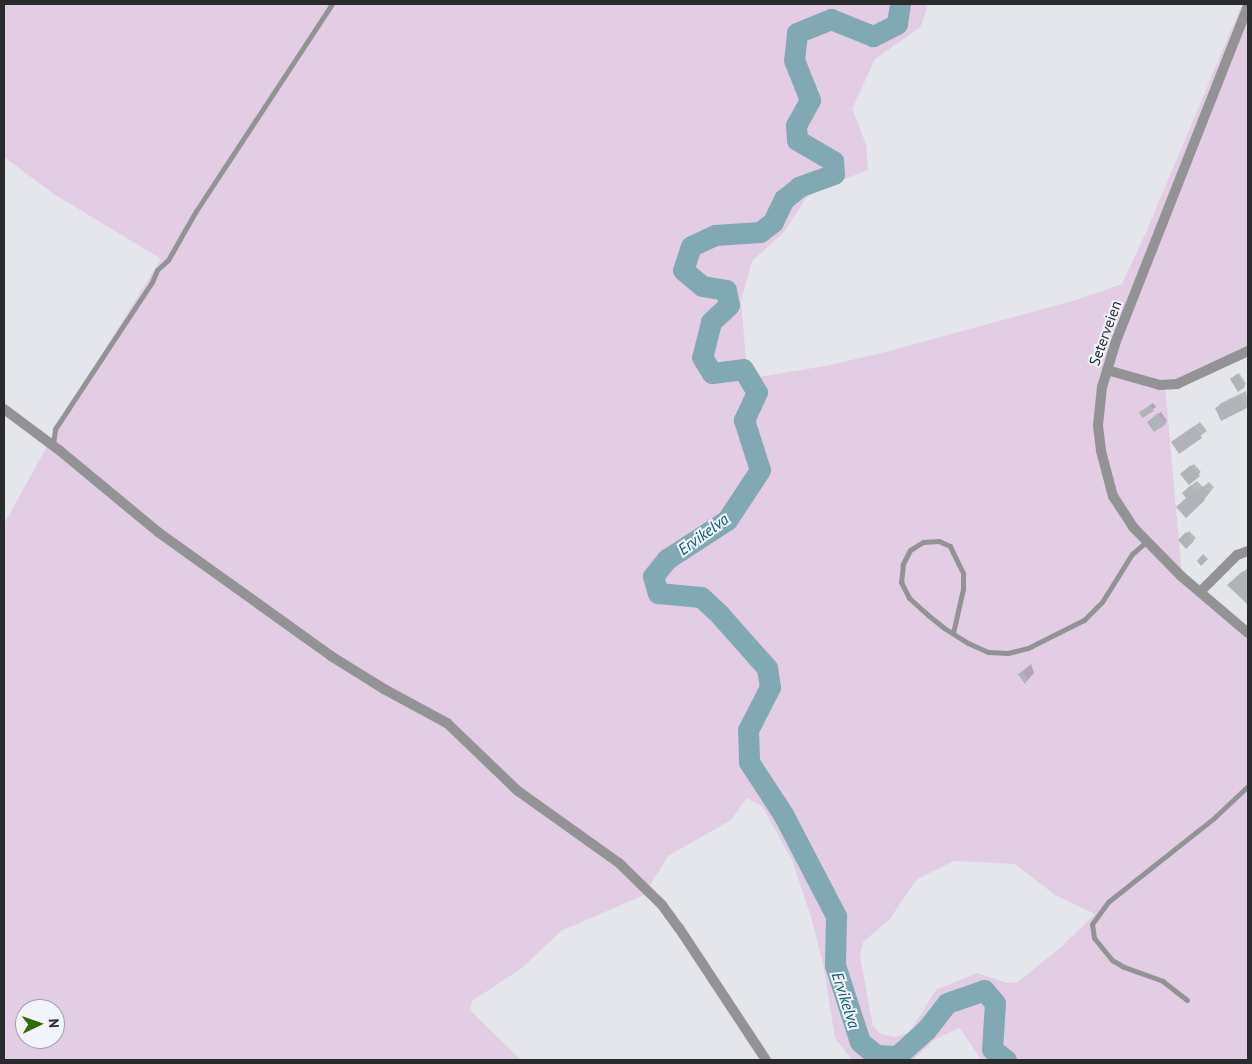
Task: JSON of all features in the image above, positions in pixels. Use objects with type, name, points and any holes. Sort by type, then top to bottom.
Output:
[{"type":"street","name":"Seterveien","points":[[1248,6],[1119,333],[1099,402],[1098,426],[1107,477],[1113,496],[1120,507],[1147,541],[1200,592],[1248,633]]},
{"type":"street","points":[[1107,370],[1160,385],[1177,384],[1248,351]]},
{"type":"street","points":[[4,409],[158,532],[331,656],[384,689],[447,723],[518,791],[619,863],[662,905],[766,1060]]},
{"type":"street","points":[[1200,592],[1237,555],[1248,552]]},
{"type":"lane","points":[[54,448],[54,429],[152,282],[157,270],[168,260],[234,153],[332,4]]},
{"type":"lane","points":[[953,634],[963,589],[963,573],[950,546],[939,541],[923,542],[910,550],[903,564],[901,582],[909,598],[953,634],[988,652],[1008,653],[1028,648],[1058,635],[1084,620],[1102,602],[1132,554],[1147,541]]},
{"type":"lane","points":[[1187,1000],[1163,981],[1124,967],[1112,960],[1094,938],[1092,924],[1108,902],[1214,818],[1248,786]]},
{"type":"shaded area","points":[[4,4],[928,4],[921,27],[875,59],[852,109],[866,144],[868,170],[821,188],[807,197],[784,232],[752,261],[741,301],[746,359],[753,374],[759,377],[825,366],[882,353],[1076,300],[1122,284],[1147,230],[1242,4],[1248,4],[1248,352],[1165,386],[1182,575],[1248,635],[1248,1060],[981,1060],[960,1028],[934,1040],[913,1060],[852,1060],[835,1038],[823,963],[811,917],[792,860],[762,806],[747,798],[731,820],[668,856],[644,895],[561,931],[522,968],[472,1001],[470,1010],[521,1060],[4,1060],[4,524],[67,410],[161,259],[54,194],[4,157]],"holes":[[[954,861],[1015,864],[1055,895],[1095,914],[1060,948],[1018,982],[1007,983],[977,973],[936,990],[909,1033],[895,1037],[881,1034],[873,1026],[860,956],[863,942],[889,920],[917,879]]]},
{"type":"building","points":[[1237,374],[1245,387],[1238,392],[1230,379]]},
{"type":"building","points":[[1241,396],[1247,408],[1221,421],[1215,408]]},
{"type":"building","points":[[1151,405],[1154,411],[1142,418],[1139,412]]},
{"type":"building","points":[[1158,413],[1166,424],[1154,432],[1147,422]]},
{"type":"building","points":[[1194,426],[1202,438],[1179,454],[1171,442]]},
{"type":"building","points":[[1191,465],[1200,476],[1189,485],[1180,474]]},
{"type":"building","points":[[1191,485],[1197,491],[1203,486],[1209,493],[1203,498],[1205,500],[1186,518],[1176,507],[1186,498],[1182,493]]},
{"type":"building","points":[[1186,532],[1194,541],[1186,549],[1178,540]]},
{"type":"building","points":[[1203,554],[1208,559],[1201,566],[1197,561]]},
{"type":"building","points":[[1243,571],[1248,576],[1248,605],[1227,585]]},
{"type":"building","points":[[1023,671],[1027,679],[1025,684],[1018,674]]},
{"type":"waterway","name":"Ervikelva","points":[[900,4],[897,24],[873,36],[831,19],[797,33],[794,60],[810,100],[796,125],[797,140],[833,161],[834,174],[799,187],[784,199],[773,222],[760,232],[715,235],[691,246],[683,270],[702,286],[726,290],[729,305],[711,322],[702,357],[712,373],[743,369],[757,392],[744,420],[760,470],[727,520],[667,559],[653,576],[658,593],[701,597],[720,615],[767,668],[770,687],[748,730],[749,762],[783,814],[836,916],[835,965],[860,1042],[876,1055],[897,1056],[926,1030],[947,1003],[984,990],[995,1003],[992,1049],[1006,1060]]}]
